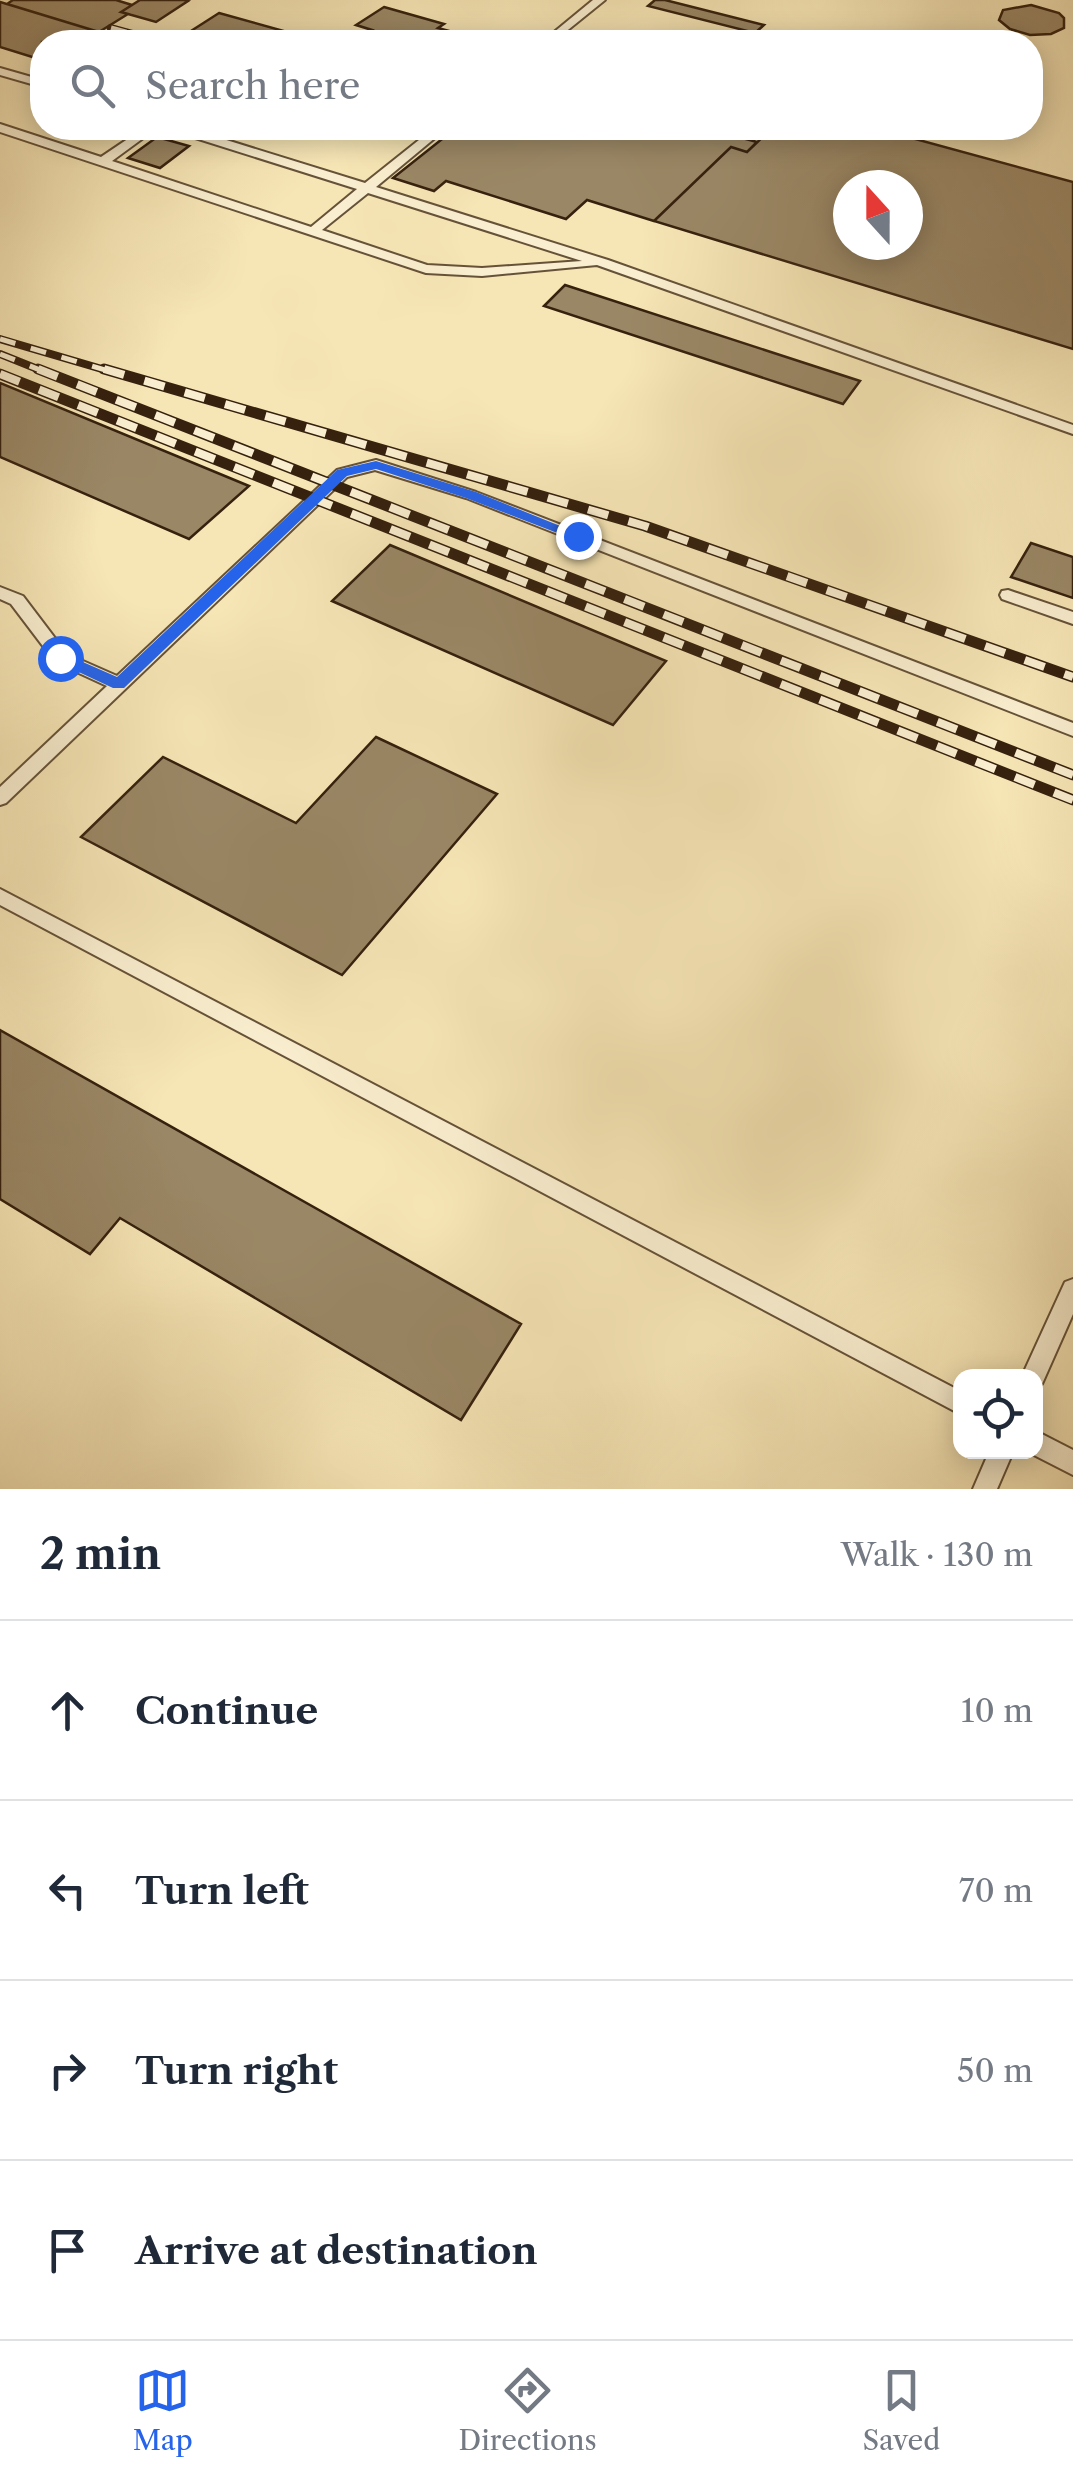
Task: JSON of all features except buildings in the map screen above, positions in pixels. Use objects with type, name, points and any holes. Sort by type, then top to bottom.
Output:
[{"type":"lane","points":[[562,30],[600,0]]},
{"type":"lane","points":[[0,71],[30,80]]},
{"type":"lane","points":[[0,128],[30,138]]},
{"type":"lane","points":[[34,140],[426,269],[482,272],[603,263]]},
{"type":"lane","points":[[100,163],[134,140]]},
{"type":"lane","points":[[215,140],[603,263],[1073,430]]},
{"type":"lane","points":[[312,232],[426,140]]},
{"type":"lane","points":[[0,798],[342,473],[376,465],[471,495],[1073,730]]},
{"type":"lane","points":[[0,592],[16,600],[60,658],[119,684]]},
{"type":"lane","points":[[1008,595],[1073,618]]},
{"type":"lane","points":[[0,896],[953,1399]]},
{"type":"lane","points":[[1037,1369],[1073,1288]]},
{"type":"lane","points":[[1043,1447],[1073,1462]]},
{"type":"lane","points":[[985,1489],[998,1459]]},
{"type":"railway","points":[[111,28],[118,30]]},
{"type":"railway","points":[[0,339],[112,372]]},
{"type":"railway","points":[[0,354],[45,372]]},
{"type":"railway","points":[[38,369],[1073,775]]},
{"type":"railway","points":[[104,369],[645,526],[1073,677]]},
{"type":"railway","points":[[0,374],[1073,800]]},
{"type":"route","points":[[60,658],[119,684],[342,473],[376,465],[471,495],[578,536]]}]
